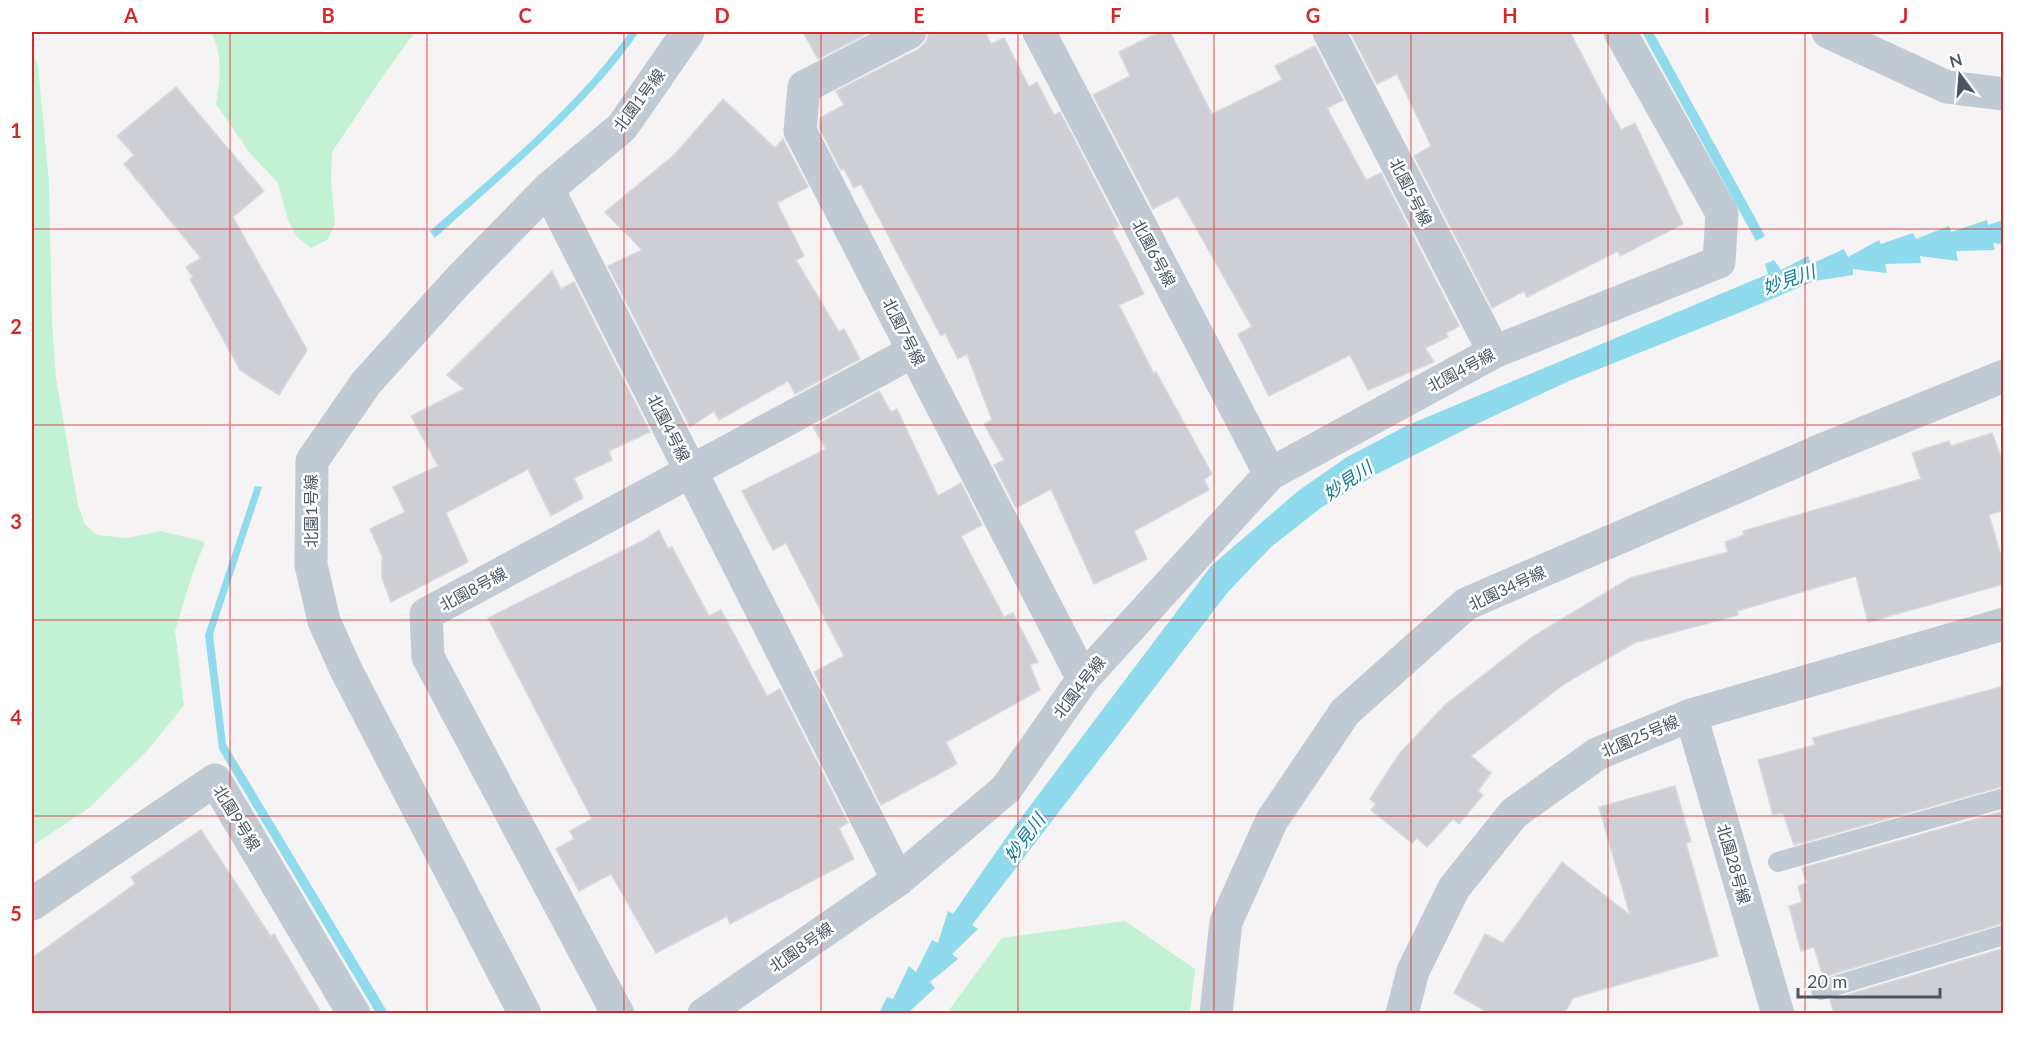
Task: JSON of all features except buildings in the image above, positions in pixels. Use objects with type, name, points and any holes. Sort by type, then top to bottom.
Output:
[{"type":"street","name":"北園1号線","points":[[525,1014],[346,670],[324,621],[311,566],[312,461],[366,383],[457,282],[548,189],[622,127],[688,32]]},
{"type":"street","name":"北園7号線","points":[[910,32],[804,87],[800,131],[1083,679]]},
{"type":"street","name":"北園6号線","points":[[1039,32],[1270,474]]},
{"type":"street","name":"北園5号線","points":[[1329,32],[1494,352]]},
{"type":"street","name":"北園4号線","points":[[548,189],[898,880],[1006,789],[1083,679],[1270,474],[1494,352],[1719,262],[1722,213],[1620,32]]},
{"type":"street","points":[[1828,32],[1947,87],[2004,94]]},
{"type":"street","name":"北園8号線","points":[[618,1014],[428,657],[426,614],[914,351]]},
{"type":"street","name":"北園34号線","points":[[1216,1014],[1226,922],[1272,820],[1345,711],[1466,604],[1824,449],[2004,376]]},
{"type":"street","name":"北園25号線","points":[[1402,1014],[1413,971],[1454,888],[1514,813],[1597,754],[1691,715],[2004,624]]},
{"type":"street","name":"北園28号線","points":[[1691,715],[1778,1014]]},
{"type":"street","name":"北園9号線","points":[[32,904],[215,780],[354,1014]]},
{"type":"street","name":"北園8号線","points":[[704,1014],[898,880]]},
{"type":"lane","points":[[1778,862],[2004,798]]},
{"type":"lane","points":[[1821,990],[2004,935]]},
{"type":"green space","points":[[211,32],[415,32],[332,152],[331,182],[335,224],[327,240],[311,248],[297,237],[288,220],[278,183],[249,152],[216,104],[220,76],[219,59]]},
{"type":"green space","points":[[32,50],[38,66],[49,182],[52,323],[56,378],[78,505],[85,525],[97,535],[127,538],[161,531],[205,542],[175,631],[184,705],[147,751],[89,808],[32,846]]},
{"type":"green space","points":[[1125,921],[1195,969],[1190,1013],[947,1013],[1002,938]]},
{"type":"water","points":[[630,32],[639,32],[617,61],[569,115],[435,238],[430,231],[536,137],[586,86]]},
{"type":"water","points":[[1642,32],[1653,32],[1765,236],[1756,241]]},
{"type":"water","name":"妙見川","points":[[1987,220],[1988,225],[2003,220],[2003,244],[1993,243],[1995,250],[1956,251],[1958,261],[1920,256],[1921,263],[1885,264],[1887,273],[1853,269],[1853,275],[1814,281],[1569,381],[1377,474],[1322,507],[1271,547],[1228,592],[972,925],[978,929],[952,954],[958,959],[930,982],[935,988],[910,1011],[912,1013],[879,1013],[887,997],[893,999],[909,966],[916,972],[932,940],[938,943],[948,911],[953,914],[1008,835],[1211,566],[1298,491],[1347,457],[1406,426],[1768,274],[1765,264],[1774,260],[1781,270],[1808,256],[1811,264],[1844,249],[1848,257],[1879,240],[1881,244],[1913,233],[1916,239],[1949,226],[1951,232]]},
{"type":"water","points":[[255,486],[262,487],[213,634],[226,744],[388,1013],[376,1013],[219,749],[205,635]]}]
